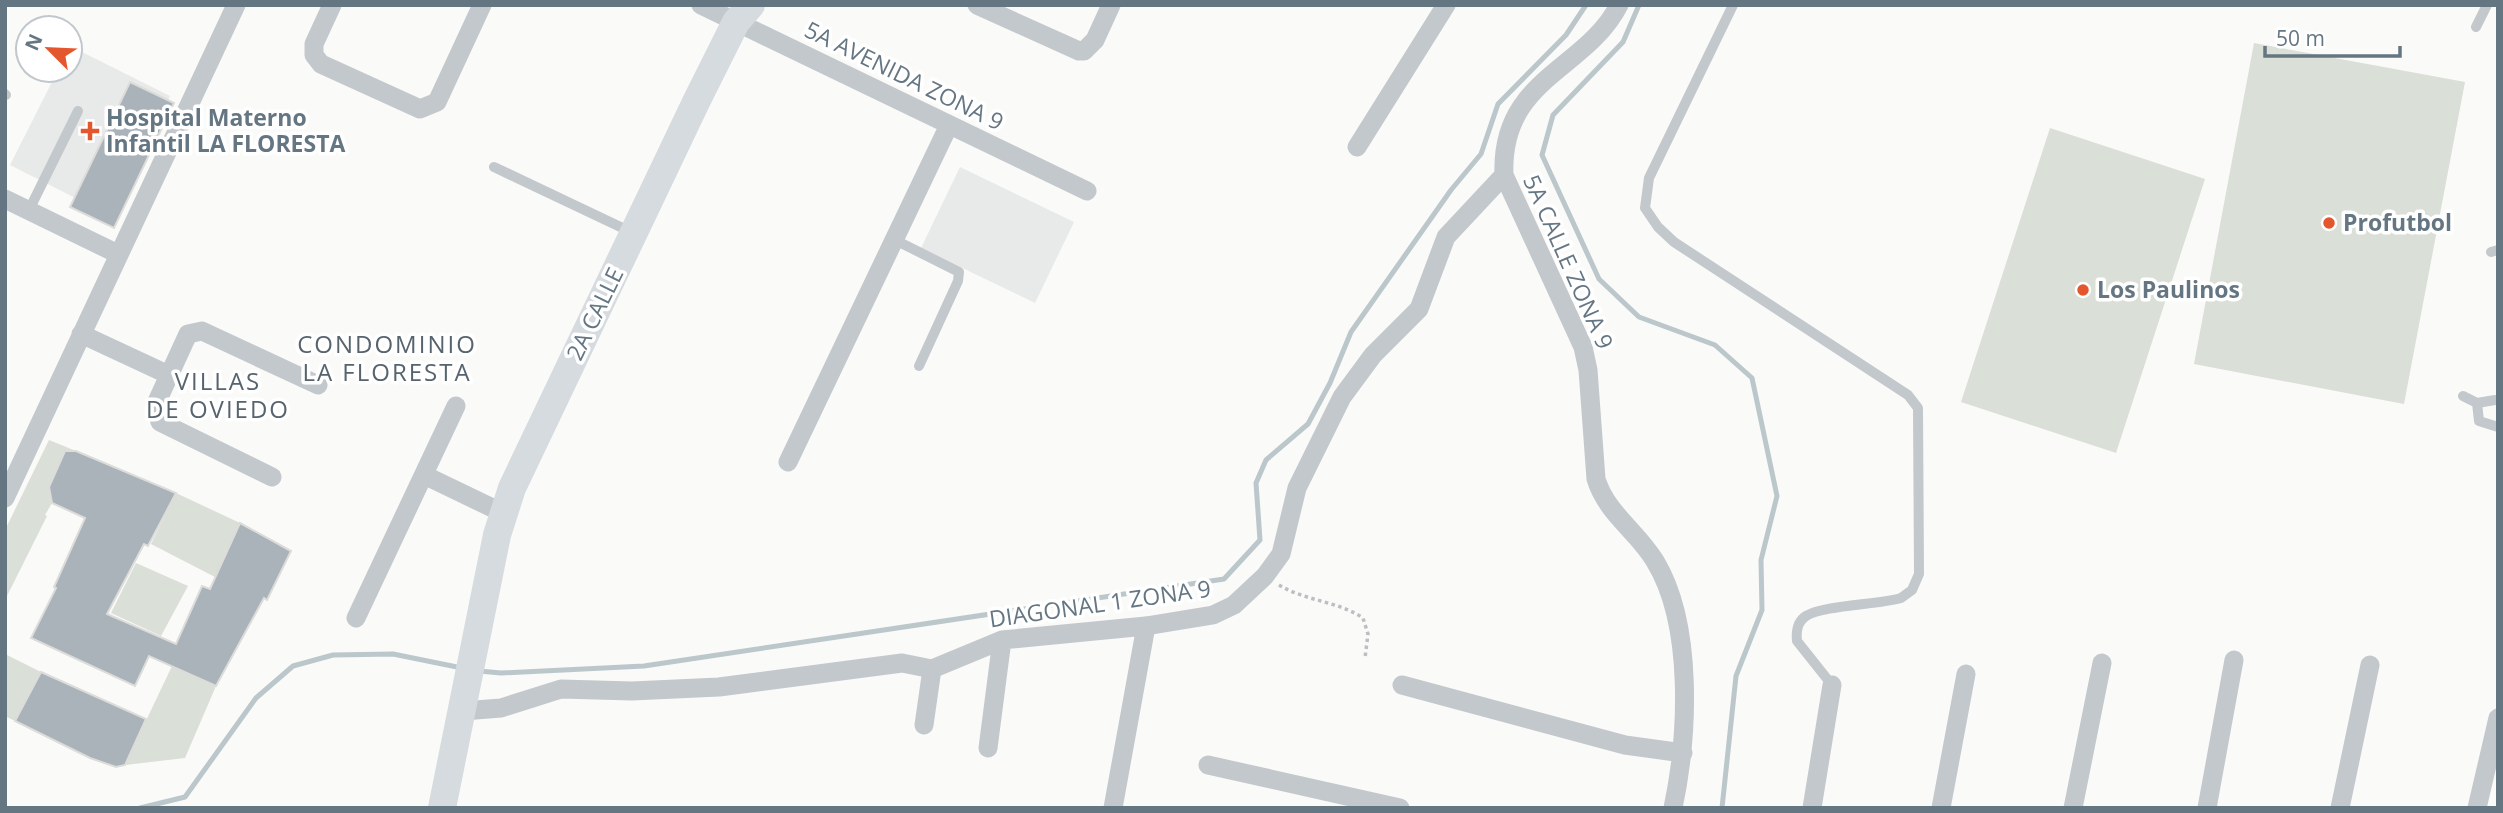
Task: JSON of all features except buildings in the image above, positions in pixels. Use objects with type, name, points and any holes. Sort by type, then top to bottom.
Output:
[{"type":"street","points":[[5,498],[236,5]]},
{"type":"street","points":[[332,5],[314,44],[314,55],[321,64],[420,109],[438,102],[482,5]]},
{"type":"street","name":"5A AVENIDA ZONA 9","points":[[701,5],[743,14],[949,125],[1087,191]]},
{"type":"street","points":[[977,5],[1079,51],[1084,51],[1094,40],[1111,5]]},
{"type":"street","points":[[1357,147],[1446,5]]},
{"type":"street","name":"5A CALLE ZONA 9","points":[[1619,5],[1606,25],[1544,81],[1523,105],[1504,146],[1504,174],[1583,347],[1588,370],[1596,479],[1600,492],[1616,518],[1649,552],[1673,603],[1685,704],[1683,753],[1673,808]]},
{"type":"street","name":"2A CALLE","points":[[442,808],[475,638],[503,513],[531,445],[743,14]]},
{"type":"street","points":[[788,462],[949,125]]},
{"type":"street","name":"DIAGONAL 1 ZONA 9","points":[[932,669],[1002,640],[1146,626],[1223,611],[1265,576],[1281,554],[1297,488],[1342,397],[1367,362],[1419,309],[1446,237],[1504,174]]},
{"type":"street","points":[[5,199],[118,254]]},
{"type":"street","points":[[272,477],[160,422],[155,407],[188,334],[202,331],[318,385]]},
{"type":"street","points":[[81,334],[169,374]]},
{"type":"street","points":[[356,618],[456,407]]},
{"type":"street","points":[[424,475],[503,513]]},
{"type":"street","points":[[1113,808],[1146,626]]},
{"type":"street","points":[[988,748],[1002,640]]},
{"type":"street","points":[[2207,808],[2234,660]]},
{"type":"street","points":[[463,706],[501,708],[561,689],[632,691],[719,687],[902,663],[932,669],[924,725]]},
{"type":"street","points":[[2073,808],[2102,663]]},
{"type":"street","points":[[2340,808],[2370,665]]},
{"type":"street","points":[[1941,808],[1966,674]]},
{"type":"street","points":[[1402,685],[1625,745],[1683,753]]},
{"type":"street","points":[[1812,808],[1832,685]]},
{"type":"street","points":[[2477,808],[2498,718]]},
{"type":"street","points":[[1208,765],[1400,808]]},
{"type":"lane","points":[[1733,5],[1649,178],[1645,208],[1658,227],[1674,242],[1908,395],[1918,408],[1919,574],[1912,590],[1901,598],[1816,613],[1803,618],[1796,632],[1797,641],[1832,685]]},
{"type":"lane","points":[[2476,27],[2487,5]]},
{"type":"lane","points":[[29,210],[78,111]]},
{"type":"lane","points":[[494,167],[634,234]]},
{"type":"lane","points":[[893,239],[959,272],[958,281],[919,366]]},
{"type":"lane","points":[[2463,396],[2477,403],[2495,400]]},
{"type":"lane","points":[[2477,403],[2479,421],[2498,427]]},
{"type":"path","points":[[1265,576],[1303,598],[1350,611],[1363,618],[1368,634],[1365,658]]},
{"type":"shaded area","name":"Profutbol","points":[[2254,43],[2465,82],[2404,404],[2194,364]]},
{"type":"shaded area","name":"Hospital Materno Infantil LA FLORESTA","points":[[84,53],[170,96],[111,216],[10,165],[51,84],[84,84]]},
{"type":"shaded area","name":"Los Paulinos","points":[[2050,128],[2205,179],[2116,453],[1961,402]]},
{"type":"shaded area","points":[[960,167],[1074,222],[1035,303],[921,248]]},
{"type":"shaded area","points":[[49,440],[76,451],[65,452],[49,487],[52,503],[45,515],[47,516],[5,600],[5,530]]},
{"type":"shaded area","points":[[176,493],[240,523],[215,577],[151,544]]},
{"type":"shaded area","points":[[136,563],[188,586],[161,636],[111,613]]},
{"type":"shaded area","points":[[5,654],[41,672],[15,721],[5,716]]},
{"type":"shaded area","points":[[172,666],[216,686],[185,758],[125,765]]},
{"type":"waterway","points":[[479,671],[501,673],[644,666],[1224,579],[1260,540],[1256,483],[1266,460],[1308,424],[1330,383],[1351,332],[1451,190],[1481,154],[1498,104],[1566,35],[1586,5]]},
{"type":"waterway","points":[[1639,5],[1623,42],[1553,115],[1542,155],[1599,279],[1639,317],[1715,345],[1752,378],[1777,496],[1761,560],[1762,610],[1736,676],[1722,808]]},
{"type":"waterway","points":[[140,808],[185,797],[256,698],[293,666],[333,655],[393,654],[462,668]]},
{"type":"place","name":"Hospital Materno Infantil LA FLORESTA","points":[[90,131]]},
{"type":"place","name":"Profutbol","points":[[2329,223]]},
{"type":"place","name":"Los Paulinos","points":[[2083,290]]},
{"type":"district","name":"CONDOMINIO LA FLORESTA","points":[[387,359]]},
{"type":"district","name":"VILLAS DE OVIEDO","points":[[218,396]]}]
